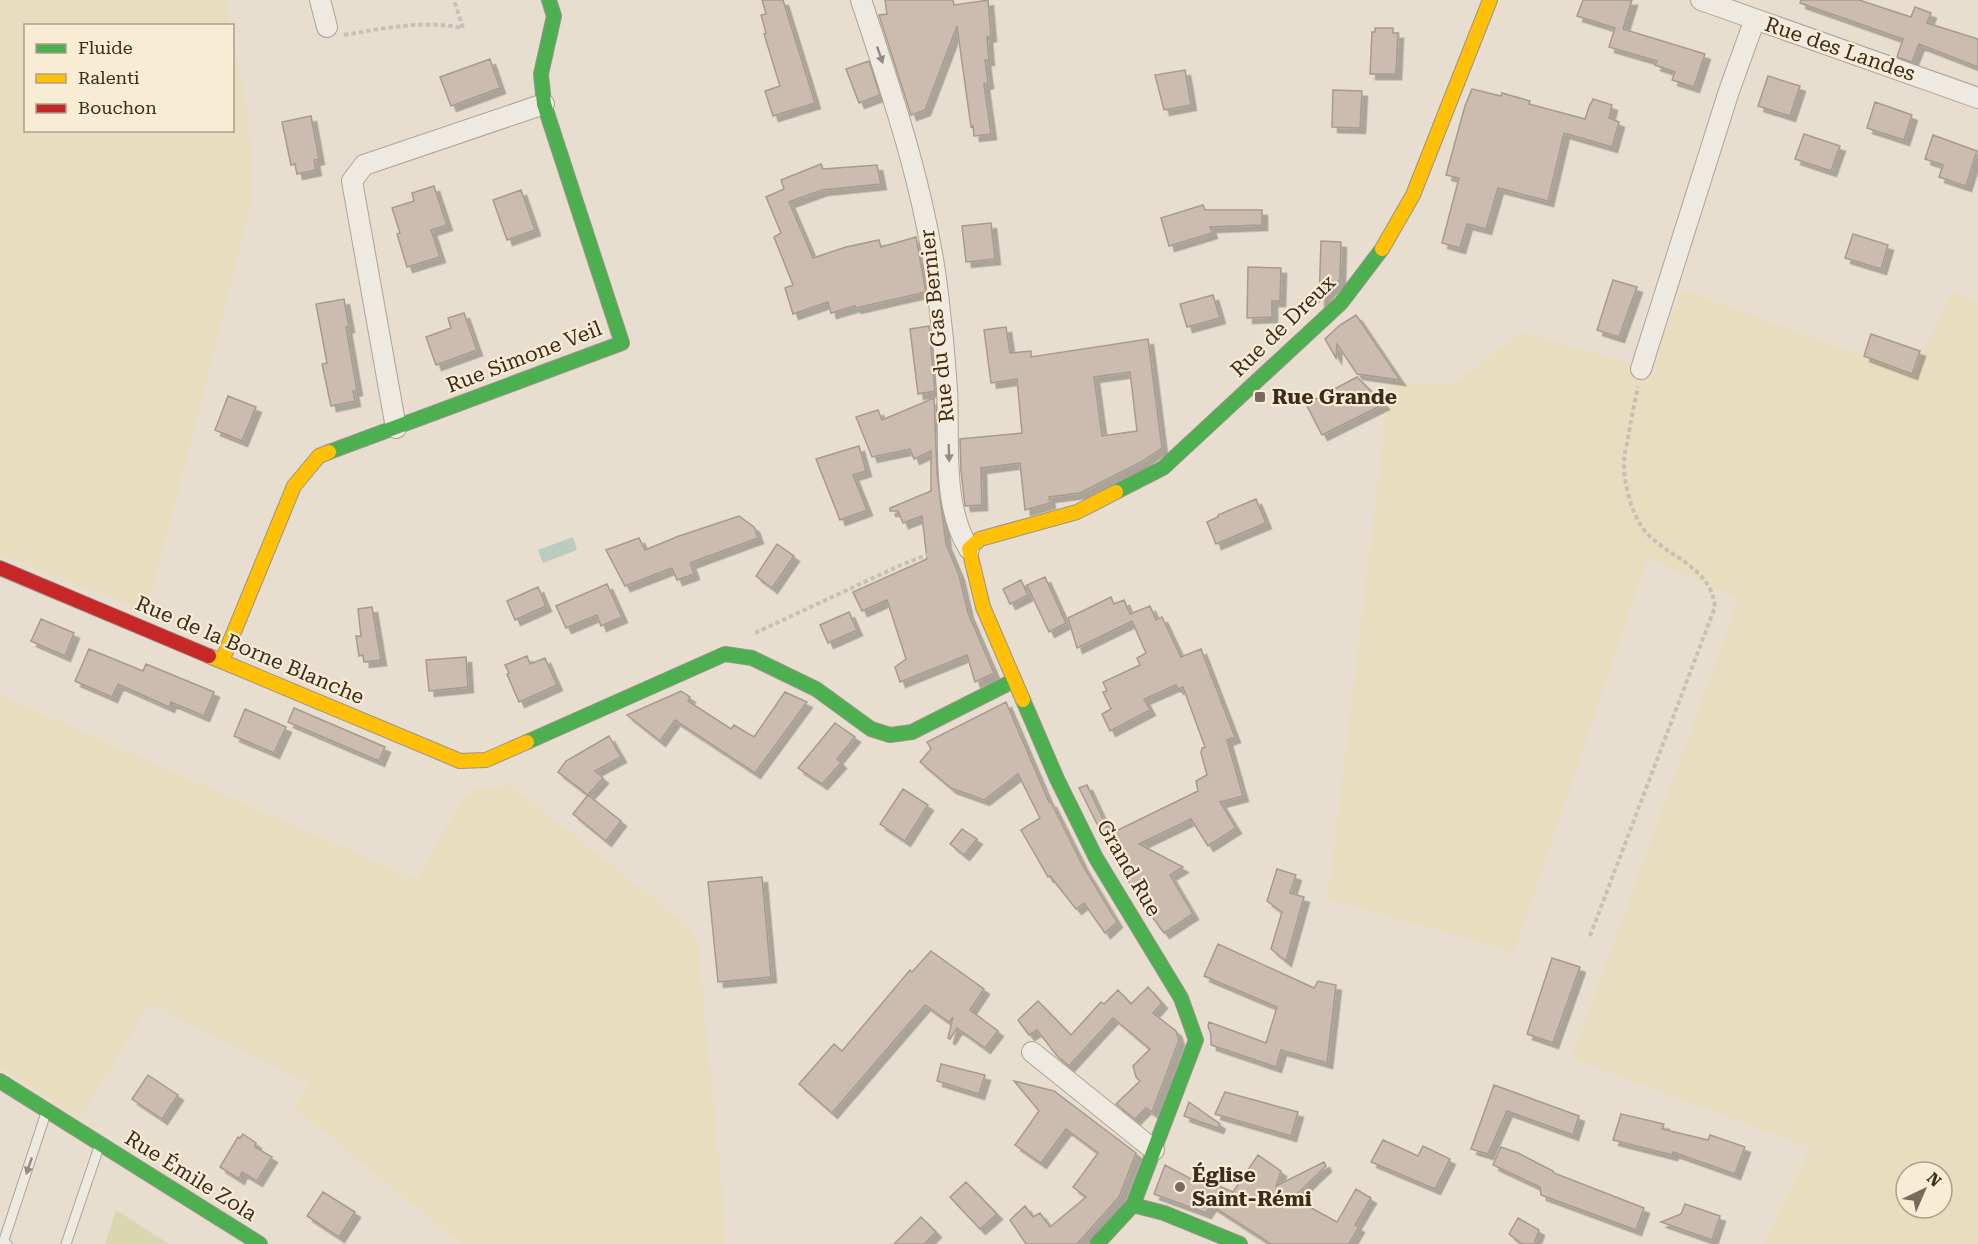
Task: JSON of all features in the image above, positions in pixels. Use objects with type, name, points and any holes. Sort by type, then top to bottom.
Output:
[{"type":"street","points":[[320,0],[327,27]]},
{"type":"street","name":"Rue Simone Veil","points":[[222,661],[294,486],[319,456],[622,343],[544,104],[541,74],[554,16],[549,0]]},
{"type":"street","name":"Rue du Gas Bernier","points":[[861,0],[899,112],[923,205],[938,293],[947,388],[951,500],[960,534],[969,549]]},
{"type":"street","name":"Rue de Dreux","points":[[969,549],[980,539],[1077,512],[1163,468],[1341,303],[1377,258],[1413,195],[1490,0]]},
{"type":"street","name":"Rue des Landes","points":[[1701,0],[1978,98]]},
{"type":"street","points":[[1641,369],[1729,91],[1755,19]]},
{"type":"street","points":[[396,428],[352,181],[364,165],[544,104]]},
{"type":"street","name":"Grand Rue","points":[[969,549],[983,607],[1057,779],[1096,858],[1181,998],[1196,1040],[1133,1205]]},
{"type":"street","name":"Rue de la Borne Blanche","points":[[0,568],[460,761],[486,760],[725,654]]},
{"type":"street","points":[[725,654],[752,658],[816,689],[871,729],[890,735],[912,732],[1013,681]]},
{"type":"street","points":[[1032,1052],[1154,1150]]},
{"type":"street","name":"Rue Émile Zola","points":[[0,1081],[260,1244]]},
{"type":"street","points":[[1097,1244],[1133,1205],[1164,1213],[1240,1244]]},
{"type":"lane","points":[[7,1244],[3,1243],[47,1110]]},
{"type":"lane","points":[[66,1244],[100,1143]]},
{"type":"path","points":[[327,27],[331,38],[406,25],[442,24],[463,28],[454,0]]},
{"type":"path","points":[[1590,936],[1714,607],[1714,596],[1703,577],[1644,530],[1630,502],[1624,460],[1641,369]]},
{"type":"path","points":[[725,654],[756,633],[901,565],[950,546],[969,549]]},
{"type":"shaded area","points":[[0,0],[225,0],[230,24],[24,24],[24,132],[234,132],[234,41],[246,105],[251,152],[250,210],[147,612],[0,555]]},
{"type":"shaded area","points":[[1683,290],[1914,375],[1952,291],[1978,303],[1978,1244],[1764,1244],[1810,1148],[1572,1058],[1739,599],[1648,558],[1514,952],[1328,899],[1390,383],[1454,384],[1521,332],[1646,368]]},
{"type":"shaded area","points":[[573,537],[577,550],[543,563],[538,550]]},
{"type":"shaded area","points":[[0,695],[417,880],[461,801],[476,789],[510,785],[680,919],[690,929],[696,941],[726,1235],[724,1244],[462,1244],[294,1108],[309,1083],[150,1003],[80,1118],[0,1067]]},
{"type":"shaded area","points":[[116,1210],[169,1244],[105,1244]]},
{"type":"building","points":[[762,0],[783,0],[815,103],[773,116],[765,91],[780,86],[764,34],[766,33],[761,15],[766,14]]},
{"type":"building","points":[[885,0],[953,0],[954,5],[988,0],[991,36],[987,37],[989,60],[985,60],[988,83],[984,84],[991,134],[974,136],[973,126],[971,127],[957,26],[925,110],[911,115],[879,15],[887,14]]},
{"type":"building","points":[[1583,0],[1632,0],[1623,29],[1705,54],[1694,87],[1672,80],[1675,72],[1655,65],[1657,61],[1609,47],[1615,28],[1577,16]]},
{"type":"building","points":[[1801,0],[1859,0],[1911,17],[1915,7],[1931,13],[1927,23],[1978,39],[1978,67],[1919,44],[1912,62],[1897,57],[1903,39],[1800,3]]},
{"type":"building","points":[[1375,28],[1393,28],[1393,33],[1398,33],[1396,74],[1370,74],[1372,32],[1375,32]]},
{"type":"building","points":[[490,59],[500,88],[451,106],[440,77]]},
{"type":"building","points":[[869,61],[880,95],[859,103],[846,69]]},
{"type":"building","points":[[1185,70],[1191,105],[1164,110],[1155,75]]},
{"type":"building","points":[[1768,76],[1800,86],[1790,116],[1758,106]]},
{"type":"building","points":[[1472,89],[1501,96],[1502,93],[1530,101],[1529,104],[1585,119],[1593,99],[1612,105],[1609,118],[1619,122],[1612,147],[1564,133],[1548,201],[1498,188],[1486,229],[1467,224],[1460,248],[1442,243],[1459,178],[1446,175]]},
{"type":"building","points":[[1333,90],[1362,91],[1360,128],[1332,127]]},
{"type":"building","points":[[1875,102],[1912,115],[1904,140],[1867,128]]},
{"type":"building","points":[[311,116],[319,159],[314,160],[316,170],[297,174],[295,164],[291,165],[282,122]]},
{"type":"building","points":[[1804,134],[1840,146],[1831,171],[1795,159]]},
{"type":"building","points":[[1933,135],[1977,151],[1966,186],[1939,177],[1943,165],[1925,159]]},
{"type":"building","points":[[821,164],[823,169],[877,165],[881,184],[822,190],[789,202],[813,258],[846,247],[879,240],[881,247],[916,237],[926,292],[831,313],[828,302],[793,314],[785,288],[793,285],[774,237],[781,233],[766,197],[784,189],[781,180]]},
{"type":"building","points":[[434,186],[447,225],[431,230],[440,257],[407,267],[392,208],[414,201],[412,193]]},
{"type":"building","points":[[521,190],[535,230],[507,240],[493,200]]},
{"type":"building","points":[[1203,205],[1205,210],[1262,210],[1262,225],[1210,227],[1212,233],[1169,246],[1161,218]]},
{"type":"building","points":[[991,223],[995,259],[966,262],[962,226]]},
{"type":"building","points":[[1853,234],[1888,245],[1881,269],[1845,258]]},
{"type":"building","points":[[1321,241],[1341,242],[1340,279],[1319,302]]},
{"type":"building","points":[[1248,267],[1281,268],[1280,301],[1272,301],[1272,317],[1247,318]]},
{"type":"building","points":[[1613,280],[1637,287],[1619,337],[1597,330]]},
{"type":"building","points":[[1213,295],[1220,318],[1187,327],[1180,304]]},
{"type":"building","points":[[344,299],[349,327],[346,327],[357,390],[353,391],[355,401],[331,406],[322,364],[327,363],[316,304]]},
{"type":"building","points":[[464,313],[477,350],[436,365],[426,337],[451,328],[448,318]]},
{"type":"building","points":[[1356,315],[1400,380],[1357,374],[1337,344],[1336,358],[1325,339],[1340,325]]},
{"type":"building","points":[[929,326],[935,391],[918,394],[910,329]]},
{"type":"building","points":[[1006,327],[1010,353],[1031,351],[1031,357],[1148,339],[1162,448],[1141,462],[1080,493],[1049,497],[1050,503],[1025,510],[1020,463],[981,468],[982,505],[965,506],[960,439],[1022,433],[1017,379],[991,383],[984,330]],"holes":[[[1130,372],[1137,431],[1102,436],[1094,377]]]},
{"type":"building","points":[[1871,334],[1920,351],[1912,374],[1864,356]]},
{"type":"building","points":[[1357,377],[1384,404],[1322,435],[1306,404]]},
{"type":"building","points":[[228,396],[256,407],[242,441],[215,430]]},
{"type":"building","points":[[934,398],[937,473],[946,544],[959,575],[968,613],[994,673],[975,682],[967,655],[900,682],[895,667],[906,659],[887,600],[862,611],[853,592],[927,559],[922,516],[903,523],[898,511],[890,511],[890,508],[931,491],[931,451],[914,459],[910,449],[872,457],[856,417],[878,410],[882,420]]},
{"type":"building","points":[[859,446],[866,471],[853,475],[867,510],[840,520],[816,459]]},
{"type":"building","points":[[1256,499],[1266,523],[1216,544],[1207,522]]},
{"type":"building","points":[[739,516],[754,527],[758,538],[690,563],[694,574],[677,580],[672,568],[625,586],[606,550],[639,538],[645,550]]},
{"type":"building","points":[[777,544],[794,556],[772,588],[756,576]]},
{"type":"building","points":[[1045,577],[1066,623],[1049,632],[1027,585]]},
{"type":"building","points":[[1021,580],[1028,595],[1010,604],[1003,589]]},
{"type":"building","points":[[607,584],[622,617],[601,626],[597,615],[566,628],[556,606]]},
{"type":"building","points":[[538,587],[546,606],[515,620],[507,601]]},
{"type":"building","points":[[1111,597],[1114,604],[1124,600],[1130,614],[1150,606],[1156,620],[1162,617],[1181,657],[1201,649],[1235,737],[1227,740],[1243,796],[1220,802],[1236,828],[1208,846],[1191,819],[1139,844],[1183,867],[1170,875],[1193,914],[1164,933],[1140,900],[1110,850],[1079,788],[1087,785],[1110,834],[1198,791],[1196,781],[1207,775],[1201,753],[1202,748],[1205,747],[1183,687],[1178,689],[1176,685],[1144,699],[1150,710],[1110,731],[1102,714],[1111,709],[1103,692],[1107,691],[1103,682],[1140,665],[1137,658],[1146,653],[1132,621],[1077,648],[1068,618]]},
{"type":"building","points":[[372,607],[381,660],[364,662],[363,655],[359,656],[356,636],[361,636],[358,609]]},
{"type":"building","points":[[849,612],[857,630],[828,643],[820,625]]},
{"type":"building","points":[[41,619],[74,633],[65,656],[31,641]]},
{"type":"building","points":[[89,649],[143,671],[146,664],[214,692],[204,716],[171,702],[169,707],[118,684],[112,697],[75,681]]},
{"type":"building","points":[[527,656],[530,664],[545,658],[557,685],[519,702],[505,665]]},
{"type":"building","points":[[466,657],[468,687],[429,691],[426,660]]},
{"type":"building","points":[[681,691],[690,697],[688,701],[731,729],[734,725],[754,737],[785,692],[807,702],[755,773],[675,720],[660,741],[627,715]]},
{"type":"building","points":[[1006,702],[1049,802],[1083,866],[1117,922],[1105,933],[1084,903],[1076,909],[1050,876],[1048,877],[1021,830],[1040,818],[1018,774],[984,800],[951,788],[920,762],[931,749],[927,742]]},
{"type":"building","points":[[294,708],[385,747],[379,761],[288,722]]},
{"type":"building","points":[[245,709],[286,727],[274,753],[234,736]]},
{"type":"building","points":[[835,723],[855,737],[837,759],[841,763],[822,784],[798,768]]},
{"type":"building","points":[[609,736],[621,757],[595,771],[603,778],[588,795],[558,772],[566,761]]},
{"type":"building","points":[[903,789],[928,805],[905,841],[880,824]]},
{"type":"building","points":[[588,795],[621,821],[606,841],[573,814]]},
{"type":"building","points":[[962,829],[977,839],[964,855],[950,844]]},
{"type":"building","points":[[1277,869],[1296,875],[1290,893],[1304,897],[1286,961],[1271,949],[1282,912],[1267,901]]},
{"type":"building","points":[[762,877],[771,977],[718,982],[708,882]]},
{"type":"building","points":[[1218,944],[1314,988],[1318,981],[1336,985],[1327,1063],[1281,1050],[1276,1067],[1211,1045],[1209,1022],[1266,1043],[1277,1007],[1204,976]]},
{"type":"building","points":[[931,951],[984,989],[970,1010],[998,1031],[985,1048],[957,1028],[950,1039],[948,1038],[953,1017],[949,1022],[925,1005],[832,1113],[799,1084],[834,1044],[842,1051],[910,970],[912,972]]},
{"type":"building","points":[[1552,958],[1580,967],[1553,1043],[1527,1034]]},
{"type":"building","points":[[1148,987],[1162,1003],[1153,1013],[1176,1031],[1179,1040],[1152,1112],[1146,1108],[1135,1119],[1116,1104],[1140,1081],[1136,1077],[1133,1066],[1150,1049],[1113,1018],[1069,1066],[1058,1057],[1037,1030],[1029,1035],[1018,1020],[1038,1001],[1071,1035],[1101,1002],[1104,1004],[1118,990],[1131,1004]]},
{"type":"building","points":[[941,1064],[985,1075],[979,1094],[937,1081]]},
{"type":"building","points":[[148,1075],[178,1095],[162,1119],[132,1099]]},
{"type":"building","points":[[1014,1081],[1054,1091],[1136,1153],[1119,1197],[1077,1244],[1026,1244],[1010,1220],[1025,1206],[1033,1217],[1040,1213],[1050,1227],[1086,1197],[1073,1187],[1098,1153],[1066,1129],[1041,1163],[1015,1145],[1039,1111]]},
{"type":"building","points":[[1494,1085],[1579,1116],[1573,1135],[1507,1111],[1488,1154],[1471,1149]]},
{"type":"building","points":[[1225,1092],[1298,1112],[1291,1136],[1215,1114]]},
{"type":"building","points":[[1189,1102],[1220,1124],[1218,1128],[1184,1116]]},
{"type":"building","points":[[1621,1114],[1664,1124],[1662,1129],[1708,1140],[1710,1135],[1745,1147],[1735,1174],[1673,1152],[1672,1155],[1613,1140]]},
{"type":"building","points":[[243,1134],[256,1143],[255,1147],[272,1157],[257,1181],[242,1172],[239,1179],[220,1167],[238,1137],[240,1138]]},
{"type":"building","points":[[1383,1140],[1418,1156],[1423,1146],[1450,1159],[1435,1189],[1371,1162]]},
{"type":"building","points":[[1501,1147],[1518,1153],[1554,1173],[1644,1208],[1636,1230],[1541,1195],[1540,1187],[1493,1165]]},
{"type":"building","points":[[1258,1155],[1281,1171],[1276,1186],[1324,1162],[1326,1166],[1293,1198],[1337,1222],[1356,1189],[1371,1198],[1355,1225],[1359,1227],[1349,1244],[1271,1244],[1211,1205],[1206,1213],[1154,1194],[1165,1165],[1191,1179],[1200,1178],[1233,1192]]},
{"type":"building","points":[[966,1182],[997,1214],[980,1229],[950,1197]]},
{"type":"building","points":[[323,1192],[355,1212],[339,1237],[307,1216]]},
{"type":"building","points":[[1685,1204],[1720,1216],[1712,1240],[1661,1222],[1681,1214]]},
{"type":"building","points":[[921,1217],[936,1232],[924,1244],[894,1244]]},
{"type":"building","points":[[1518,1218],[1539,1230],[1534,1244],[1522,1244],[1509,1234]]},
{"type":"traffic: fast","points":[[329,452],[622,343],[544,104],[541,74],[554,16],[549,0]]},
{"type":"traffic: fast","points":[[1116,492],[1163,468],[1341,303],[1382,249]]},
{"type":"traffic: fast","points":[[527,742],[725,654],[752,658],[816,689],[871,729],[890,735],[912,732],[1013,681]]},
{"type":"traffic: fast","points":[[1023,700],[1057,779],[1096,858],[1181,998],[1196,1040],[1133,1205],[1097,1244]]},
{"type":"traffic: fast","points":[[0,1081],[260,1244]]},
{"type":"traffic: fast","points":[[1133,1205],[1164,1213],[1240,1244]]},
{"type":"traffic: slow","points":[[1382,249],[1413,195],[1490,0]]},
{"type":"traffic: slow","points":[[222,661],[294,486],[319,456],[329,452]]},
{"type":"traffic: slow","points":[[1023,700],[983,607],[969,549],[980,539],[1077,512],[1116,492]]},
{"type":"traffic: slow","points":[[209,656],[460,761],[486,760],[527,742]]},
{"type":"traffic: jam","points":[[0,568],[209,656]]},
{"type":"place","name":"Rue Grande","points":[[1260,397]]},
{"type":"place","name":"Église Saint-Rémi","points":[[1180,1187]]}]
